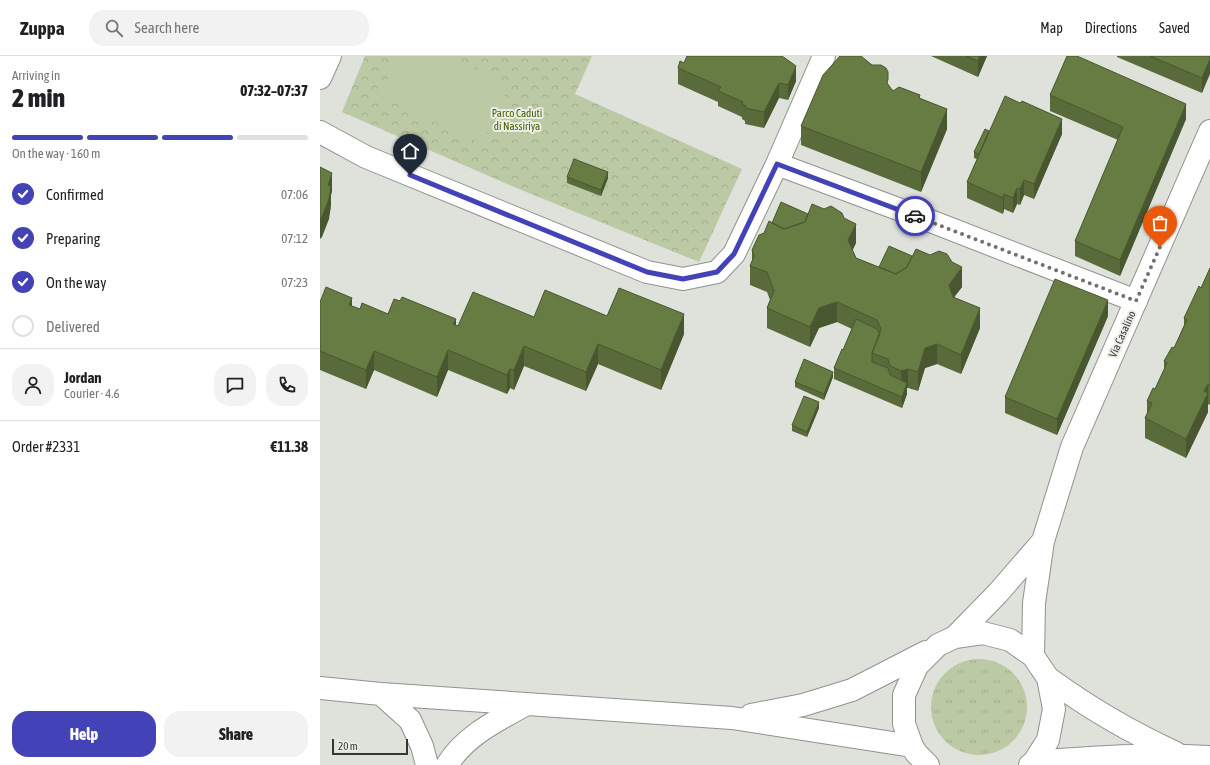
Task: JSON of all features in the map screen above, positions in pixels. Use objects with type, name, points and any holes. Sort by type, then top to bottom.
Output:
[{"type":"street","points":[[320,78],[330,56]]},
{"type":"street","points":[[320,132],[366,156],[647,272],[683,279],[717,272],[734,254],[777,164],[824,56]]},
{"type":"street","name":"Via Casalino","points":[[1033,656],[1034,603],[1043,541],[1072,447],[1136,301],[1205,155],[1210,131]]},
{"type":"street","points":[[777,164],[933,222],[1136,301]]},
{"type":"street","name":"Via Casalino","points":[[917,757],[904,724],[904,695],[916,666],[947,641],[998,593],[1043,541]]},
{"type":"street","points":[[732,718],[803,705],[852,690],[947,641],[983,633],[1010,640],[1033,656],[1048,678],[1086,705],[1140,736],[1181,755]]},
{"type":"street","points":[[1032,763],[1048,740],[1054,709],[1048,678]]},
{"type":"street","points":[[320,688],[525,705],[732,718],[917,757]]},
{"type":"street","points":[[381,694],[410,720],[422,746],[427,765]]},
{"type":"street","points":[[447,765],[453,755],[482,729],[525,705]]},
{"type":"street","points":[[1032,763],[1092,757],[1181,755],[1210,757]]},
{"type":"green space","name":"Parco Caduti di Nassiriya","points":[[365,56],[592,56],[575,94],[742,169],[699,262],[514,187],[342,112]]},
{"type":"green space","points":[[398,56],[448,56],[510,85],[482,144],[380,96]]},
{"type":"green space","points":[[979,659],[998,662],[1013,673],[1024,688],[1027,707],[1024,726],[1013,741],[998,752],[979,755],[960,752],[945,741],[934,726],[931,707],[934,688],[945,673],[960,662]]},
{"type":"building","points":[[687,56],[782,56],[796,66],[788,85],[779,83],[764,112],[745,108],[746,106],[742,104],[743,102],[718,91],[721,87],[678,68],[680,61],[684,63]]},
{"type":"building","points":[[840,56],[861,56],[872,65],[881,65],[886,68],[888,72],[887,83],[893,91],[899,87],[920,95],[919,98],[947,109],[921,172],[801,126],[823,75]]},
{"type":"building","points":[[966,56],[980,56],[978,61]]},
{"type":"building","points":[[1067,56],[1077,56],[1186,104],[1120,260],[1075,241],[1123,127],[1050,95]]},
{"type":"building","points":[[1150,56],[1210,56],[1210,59],[1202,78]]},
{"type":"building","points":[[1005,96],[1020,103],[1022,101],[1062,119],[1034,184],[1024,180],[1020,189],[1017,188],[1013,198],[1004,194],[1003,198],[967,182]]},
{"type":"building","points":[[985,129],[989,131],[979,154],[974,152]]},
{"type":"building","points":[[574,159],[608,172],[601,190],[567,177]]},
{"type":"building","points":[[320,167],[332,173],[328,185],[331,186],[329,199],[320,220]]},
{"type":"building","points":[[781,202],[808,214],[805,222],[784,229],[772,223]]},
{"type":"building","points":[[812,204],[824,209],[831,206],[842,213],[844,218],[856,224],[848,240],[856,258],[896,274],[907,267],[916,249],[930,255],[939,251],[947,254],[952,262],[962,267],[949,285],[953,297],[980,308],[961,355],[937,344],[925,348],[918,372],[908,369],[901,371],[890,366],[888,359],[872,353],[881,329],[877,320],[837,302],[819,308],[810,327],[767,308],[774,291],[767,272],[750,266],[754,256],[752,250],[759,235],[764,233],[769,221],[784,229],[805,222]]},
{"type":"building","points":[[889,246],[912,256],[907,267],[896,274],[879,267]]},
{"type":"building","points":[[1210,268],[1210,386],[1208,384],[1204,391],[1208,393],[1186,439],[1145,418],[1152,403],[1147,401],[1153,388],[1155,389],[1167,363],[1164,361],[1172,347],[1174,348],[1187,320],[1184,318],[1199,286],[1201,288]]},
{"type":"building","points":[[1055,279],[1108,300],[1057,419],[1005,397]]},
{"type":"building","points":[[326,287],[352,298],[349,305],[360,309],[362,303],[388,314],[394,299],[400,301],[402,297],[456,319],[453,324],[458,326],[473,292],[534,317],[545,290],[607,316],[619,288],[684,314],[661,370],[598,344],[586,372],[524,346],[514,370],[510,369],[507,375],[448,350],[437,377],[374,351],[366,370],[320,351],[320,302]]},
{"type":"building","points":[[856,319],[877,329],[880,334],[872,353],[872,362],[888,368],[890,375],[907,383],[902,397],[834,368]]},
{"type":"building","points":[[804,359],[833,372],[824,394],[795,382]]},
{"type":"building","points":[[804,396],[819,402],[807,432],[792,425]]},
{"type":"way so far","points":[[915,216],[1136,301],[1160,247]]},
{"type":"route","points":[[410,175],[647,272],[683,279],[717,272],[734,254],[777,164],[915,216]]}]
